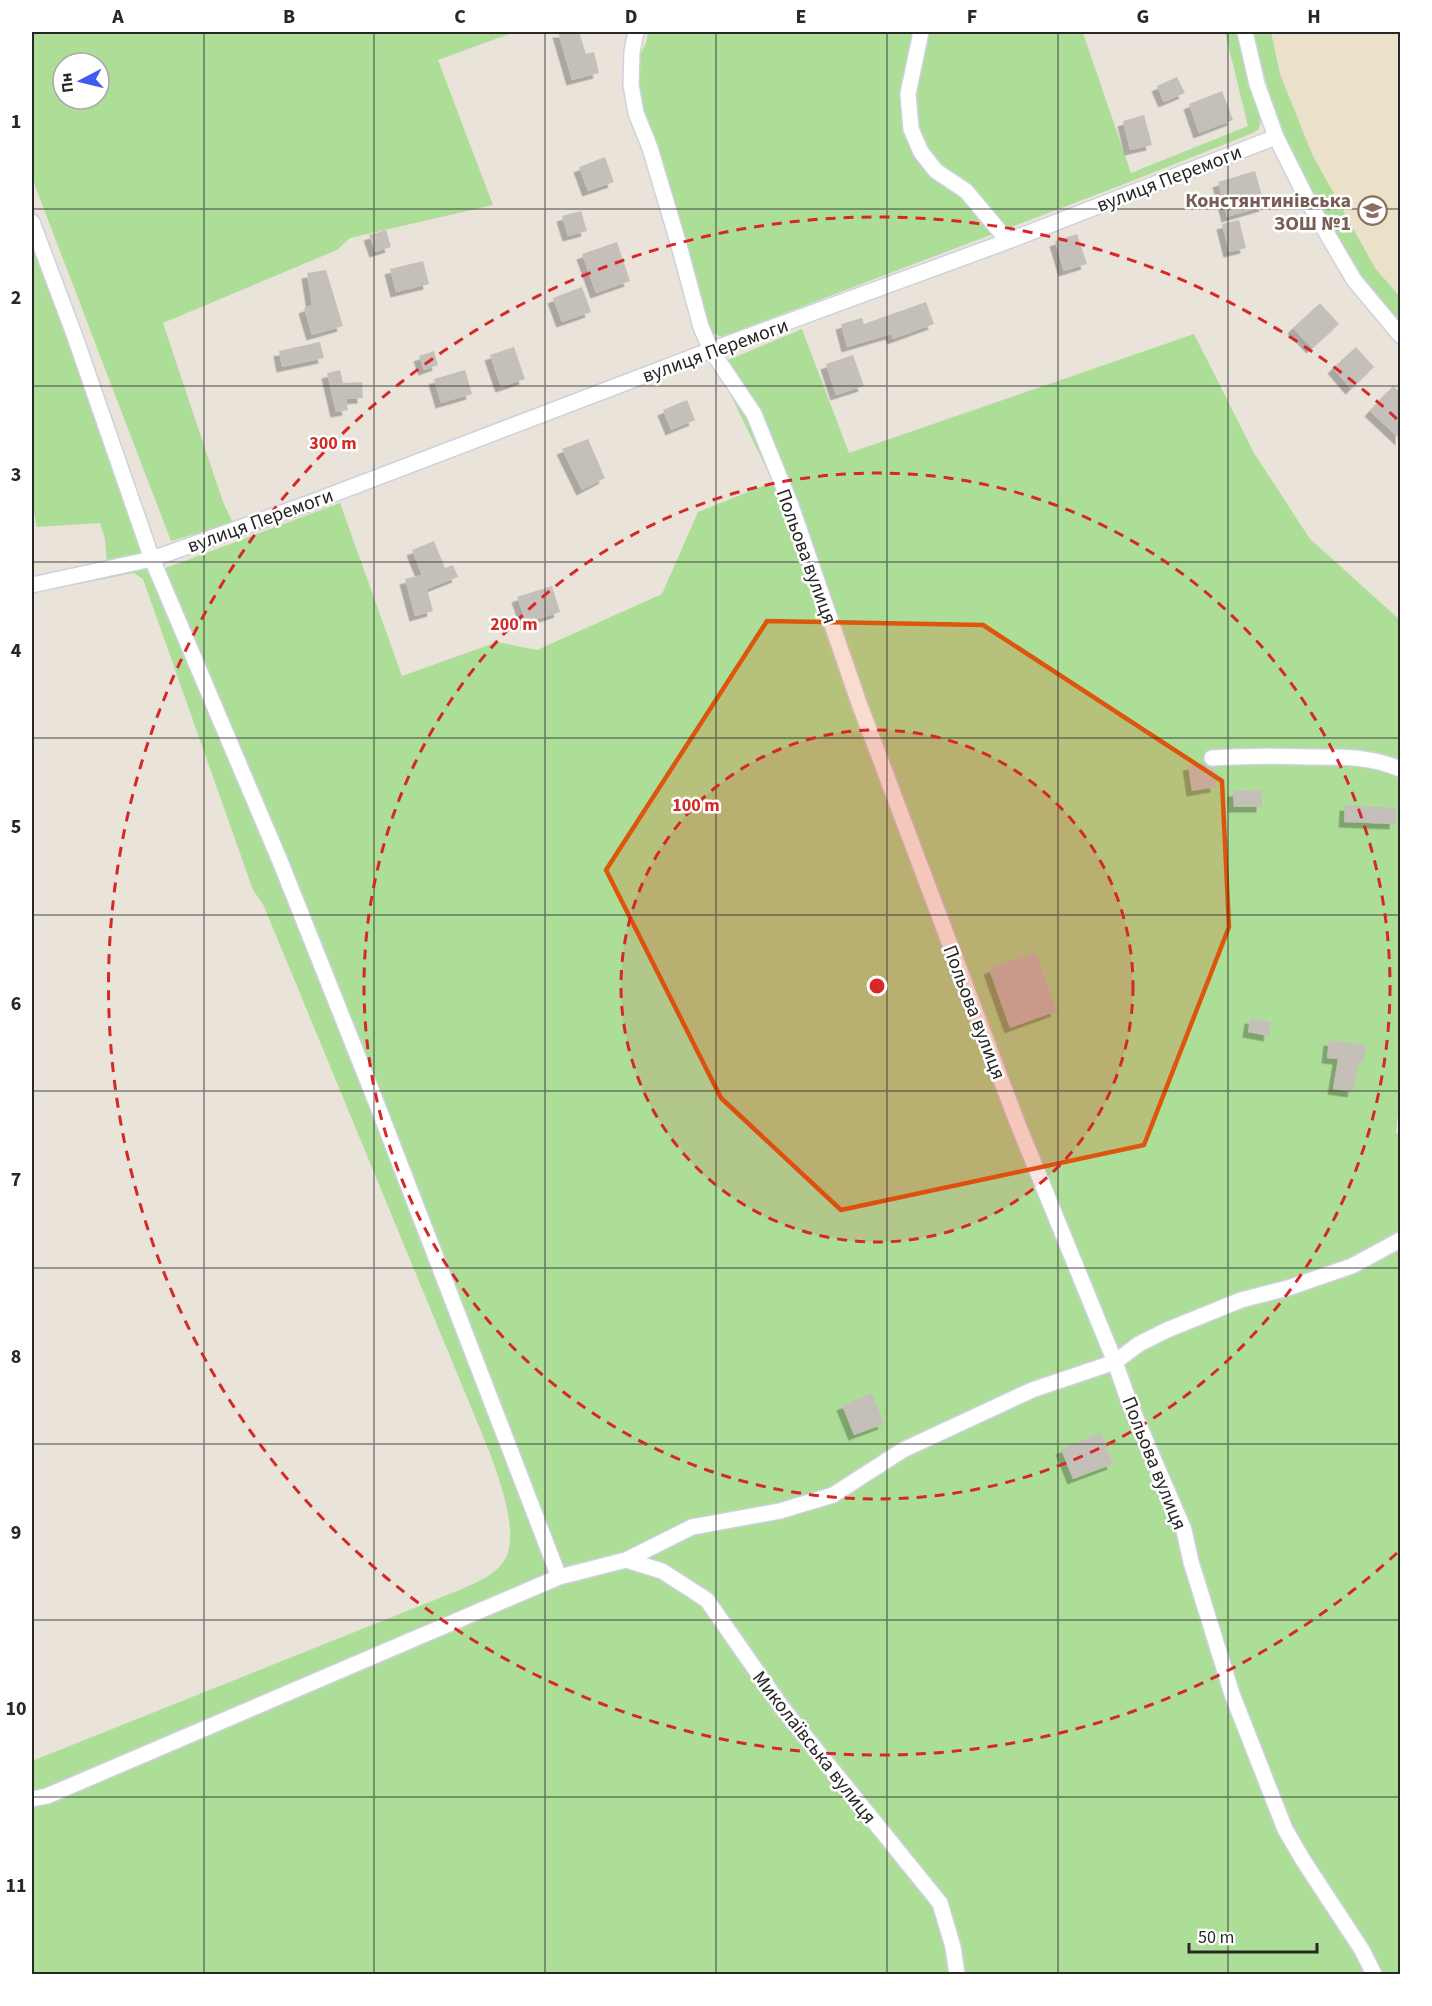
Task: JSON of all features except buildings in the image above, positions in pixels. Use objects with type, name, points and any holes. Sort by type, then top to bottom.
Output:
[{"type":"street","name":"Польова вулиця","points":[[636,32],[632,51],[631,85],[636,113],[650,148],[701,327],[711,350],[754,414],[790,503],[859,703],[1017,1122],[1115,1362],[1133,1413],[1184,1530],[1191,1562],[1232,1694],[1286,1829],[1303,1860],[1362,1950],[1374,1974]]},
{"type":"street","points":[[921,32],[908,94],[911,129],[921,152],[936,171],[966,191],[1008,241]]},
{"type":"street","points":[[1245,32],[1257,84],[1275,137],[1309,203],[1354,279],[1401,335]]},
{"type":"street","name":"вулиця Перемоги","points":[[32,585],[152,559],[310,503],[711,350],[1008,241],[1275,137]]},
{"type":"street","points":[[32,222],[74,334],[152,559],[289,883],[559,1577]]},
{"type":"street","points":[[1212,758],[1252,755],[1354,757],[1374,759],[1401,769]]},
{"type":"street","points":[[32,1799],[47,1796],[559,1577],[627,1560],[692,1527],[780,1511],[833,1495],[903,1450],[1032,1390],[1115,1362],[1139,1344],[1167,1330],[1241,1300],[1288,1288],[1352,1266],[1401,1240]]},
{"type":"street","name":"Миколаївська вулиця","points":[[627,1560],[662,1571],[706,1600],[783,1709],[940,1903],[953,1947],[957,1974]]},
{"type":"highlighted area","points":[[767,621],[983,625],[1222,781],[1229,927],[1144,1145],[841,1210],[721,1098],[606,870]]},
{"type":"shaded area","name":"Констянтинівська ЗОШ №1","points":[[1271,32],[1400,32],[1400,297],[1375,268],[1312,154],[1280,74]]},
{"type":"green space","points":[[32,32],[515,32],[438,60],[493,205],[350,238],[337,250],[163,323],[223,502],[233,523],[171,541],[32,178]]},
{"type":"green space","points":[[648,32],[1083,33],[1131,173],[1248,126],[1225,32],[1236,32],[1251,92],[1261,120],[1259,129],[1253,133],[722,337],[708,331],[635,87],[638,58],[646,43]]},
{"type":"green space","points":[[1254,32],[1271,32],[1280,74],[1312,154],[1375,268],[1400,297],[1400,325],[1381,304],[1356,269],[1333,232],[1295,160],[1275,110]]},
{"type":"green space","points":[[32,234],[163,569],[340,503],[402,676],[497,642],[537,650],[662,594],[698,512],[773,482],[716,365],[802,329],[849,453],[1194,334],[1254,453],[1310,539],[1400,620],[1400,1093],[1396,1133],[1400,1134],[1400,1974],[32,1974],[32,1761],[474,1584],[491,1574],[504,1561],[509,1550],[510,1537],[507,1507],[490,1453],[263,904],[253,890],[143,579],[134,573],[32,593],[32,578],[107,563],[105,539],[100,523],[37,527],[32,505]]},
{"type":"place","name":"Констянтинівська ЗОШ №1","points":[[1372,211]]}]
